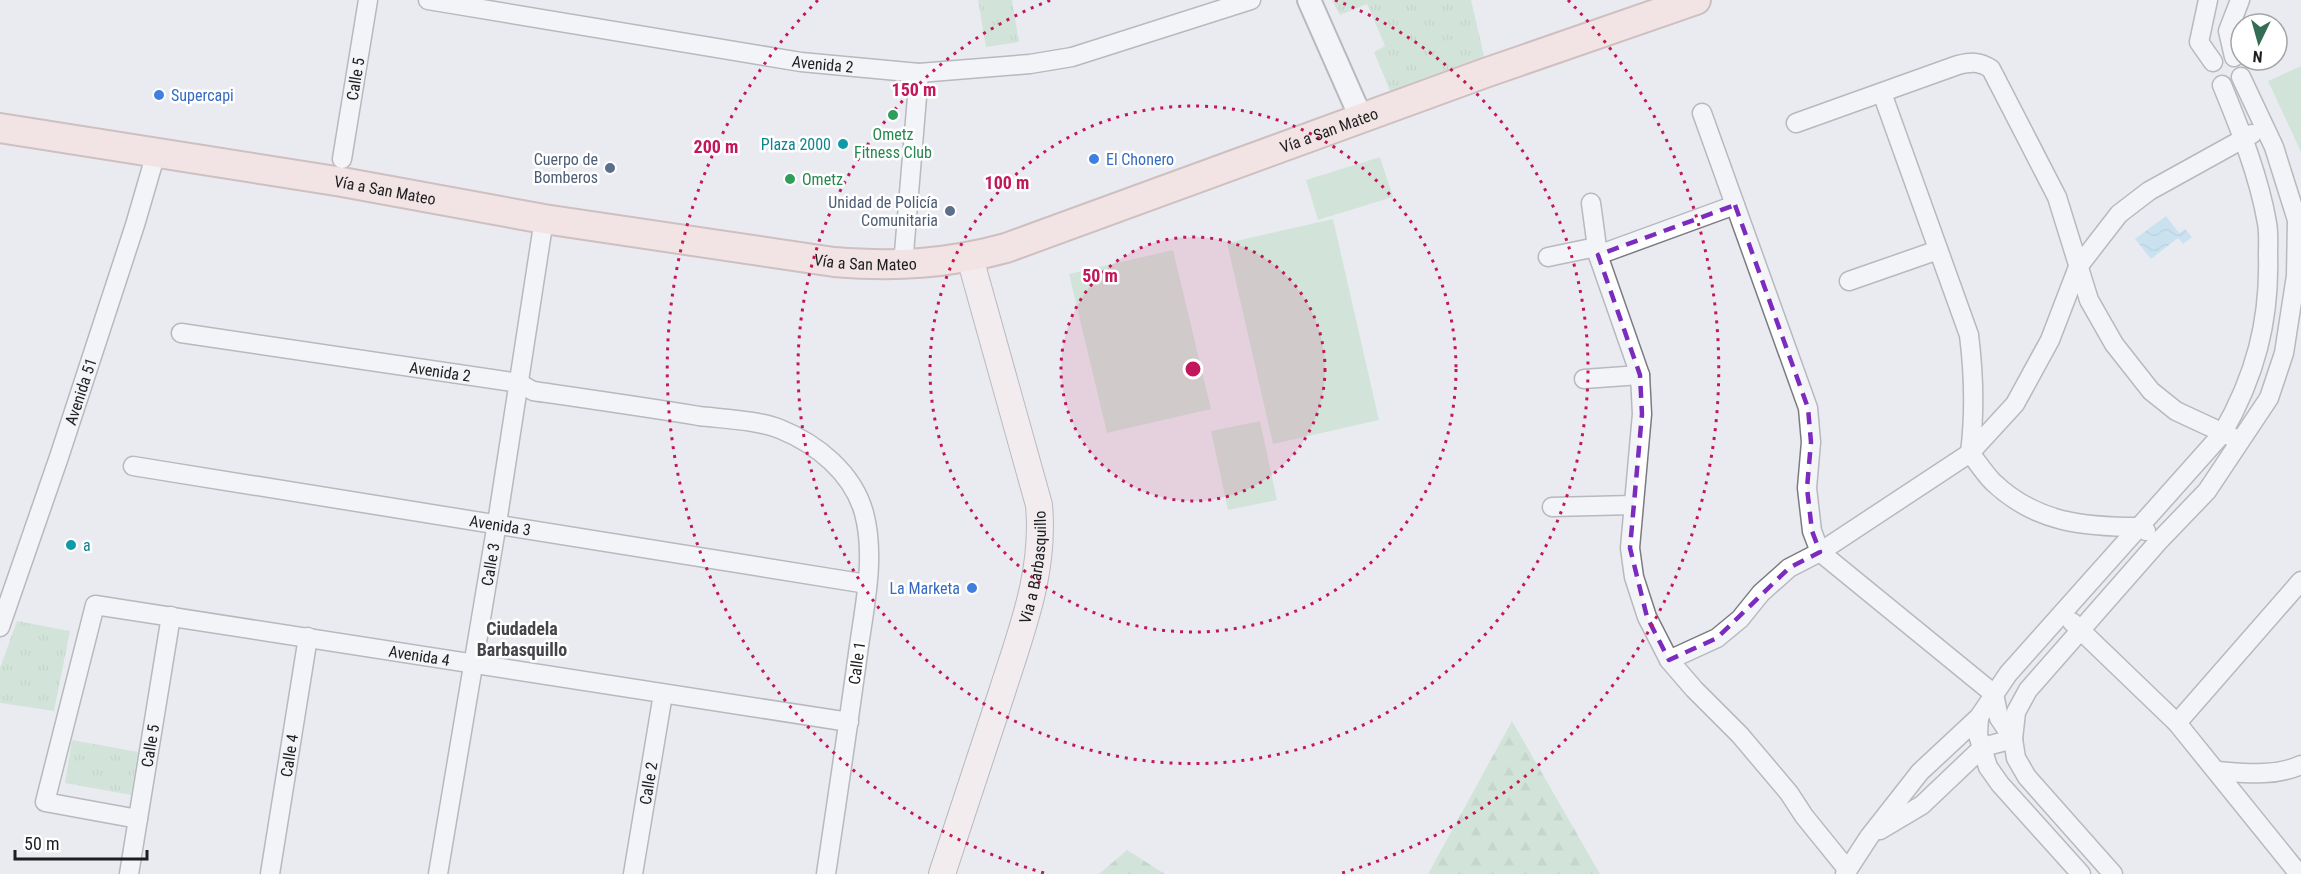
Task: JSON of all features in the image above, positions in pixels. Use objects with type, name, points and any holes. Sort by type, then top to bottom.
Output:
[{"type":"main road","name":"Vía a San Mateo","points":[[0,128],[342,182],[544,219],[834,262],[880,266],[903,265],[970,258],[1006,248],[1362,120],[1485,73],[1695,0]]},
{"type":"main road","name":"Via a Barbasquillo","points":[[942,874],[1026,616],[1041,548],[1039,505],[970,258]]},
{"type":"street","name":"Calle 5","points":[[342,159],[368,0]]},
{"type":"street","name":"Avenida 2","points":[[428,0],[801,62],[919,73],[1030,64],[1072,57],[1251,0]]},
{"type":"street","points":[[1309,0],[1362,120]]},
{"type":"street","points":[[2229,35],[2228,31],[2240,0]]},
{"type":"street","points":[[2206,8],[2199,42],[2213,62]]},
{"type":"street","points":[[2199,42],[2228,31]]},
{"type":"street","points":[[1796,123],[1970,62],[1981,63],[1991,69],[2057,197],[2089,300],[2114,344],[2151,390],[2176,411],[2222,434],[2242,440]]},
{"type":"street","points":[[903,265],[919,73]]},
{"type":"street","points":[[2113,874],[2027,777],[2016,758],[2013,739],[2016,712],[2028,690],[2206,491],[2269,398],[2284,353],[2298,276],[2299,222],[2274,147],[2262,126],[2241,77]]},
{"type":"street","points":[[1591,203],[1597,251],[1640,375],[1642,414],[1640,459],[1633,505],[1630,548],[1634,577],[1647,616],[1669,660],[1740,735],[1789,793],[1846,872],[1869,837],[1920,772],[1979,717],[2008,674],[2222,434],[2231,418],[2256,357],[2267,309],[2269,278],[2267,224],[2244,140],[2222,85]]},
{"type":"street","points":[[1882,93],[1969,335],[1974,395],[1970,453],[1993,482],[2022,505],[2060,520],[2095,527],[2140,527],[2158,542]]},
{"type":"street","points":[[1702,113],[1808,408],[1811,442],[1807,488],[1812,531],[1820,552],[1994,694],[1999,718],[2013,739]]},
{"type":"street","points":[[1669,660],[1717,638],[1740,619],[1761,593],[1789,568],[1820,552],[1970,453],[2015,404],[2050,340],[2078,267],[2119,214],[2149,191],[2244,140],[2262,126]]},
{"type":"street","name":"Avenida 51","points":[[0,627],[8,585],[135,225],[156,153]]},
{"type":"street","points":[[1548,257],[1597,251],[1735,206]]},
{"type":"street","name":"Calle 3","points":[[438,874],[497,523],[544,219]]},
{"type":"street","points":[[2267,224],[2299,222]]},
{"type":"street","points":[[1849,280],[1938,250]]},
{"type":"street","points":[[2269,278],[2298,276]]},
{"type":"street","name":"Avenida 2","points":[[181,333],[519,383],[533,391],[778,428],[810,443],[831,461]]},
{"type":"street","points":[[1584,379],[1640,375]]},
{"type":"street","name":"Calle 1","points":[[826,874],[849,722],[870,546],[864,513],[854,488],[831,461]]},
{"type":"street","name":"Avenida 3","points":[[133,466],[867,584]]},
{"type":"street","points":[[1552,507],[1633,505]]},
{"type":"street","points":[[2177,723],[2301,581]]},
{"type":"street","name":"Avenida 4","points":[[138,819],[45,802],[95,605],[849,722]]},
{"type":"street","points":[[2062,613],[2177,723],[2299,874]]},
{"type":"street","name":"Calle 5","points":[[129,874],[171,616]]},
{"type":"street","name":"Calle 4","points":[[270,874],[308,637]]},
{"type":"street","name":"Calle 2","points":[[633,874],[663,694]]},
{"type":"street","points":[[1979,717],[1978,735],[1988,767],[2000,784],[2077,873],[2094,852]]},
{"type":"street","points":[[1869,837],[1922,805],[1983,747],[2013,739]]},
{"type":"street","points":[[2217,771],[2257,774],[2286,771],[2301,765]]},
{"type":"highlighted area","points":[[1735,205],[1808,408],[1811,442],[1807,488],[1812,531],[1820,552],[1789,568],[1717,638],[1669,660],[1647,617],[1630,548],[1642,414],[1640,375],[1598,255]]},
{"type":"green space","points":[[978,0],[1012,0],[1019,42],[986,47]]},
{"type":"green space","points":[[1332,0],[1471,0],[1484,56],[1390,91],[1374,52],[1385,46],[1367,4],[1340,15]]},
{"type":"green space","points":[[2301,66],[2301,152],[2268,81]]},
{"type":"green space","points":[[1380,157],[1393,197],[1318,220],[1306,180]]},
{"type":"green space","points":[[1333,219],[1379,420],[1273,444],[1227,243]]},
{"type":"green space","points":[[1173,250],[1211,409],[1107,433],[1069,274]]},
{"type":"green space","points":[[1260,421],[1277,500],[1228,510],[1211,431]]},
{"type":"green space","points":[[17,621],[70,631],[54,711],[0,703],[0,668]]},
{"type":"green space","points":[[1512,721],[1600,874],[1428,874]]},
{"type":"green space","points":[[72,740],[138,752],[131,795],[65,783]]},
{"type":"green space","points":[[1127,850],[1165,874],[1099,874]]},
{"type":"water","points":[[2166,216],[2179,233],[2185,229],[2192,237],[2183,244],[2178,238],[2151,259],[2135,239]]},
{"type":"place","name":"Supercapi","points":[[159,95]]},
{"type":"place","name":"Ometz Fitness Club","points":[[893,115]]},
{"type":"place","name":"Plaza 2000","points":[[843,144]]},
{"type":"place","name":"El Chonero","points":[[1094,159]]},
{"type":"place","name":"Cuerpo de Bomberos","points":[[610,168]]},
{"type":"place","name":"Ometz","points":[[790,179]]},
{"type":"place","name":"Unidad de Policía Comunitaria","points":[[950,211]]},
{"type":"place","name":"a","points":[[71,545]]},
{"type":"place","name":"La Marketa","points":[[972,588]]},
{"type":"district","name":"Ciudadela Barbasquillo","points":[[522,638]]}]
